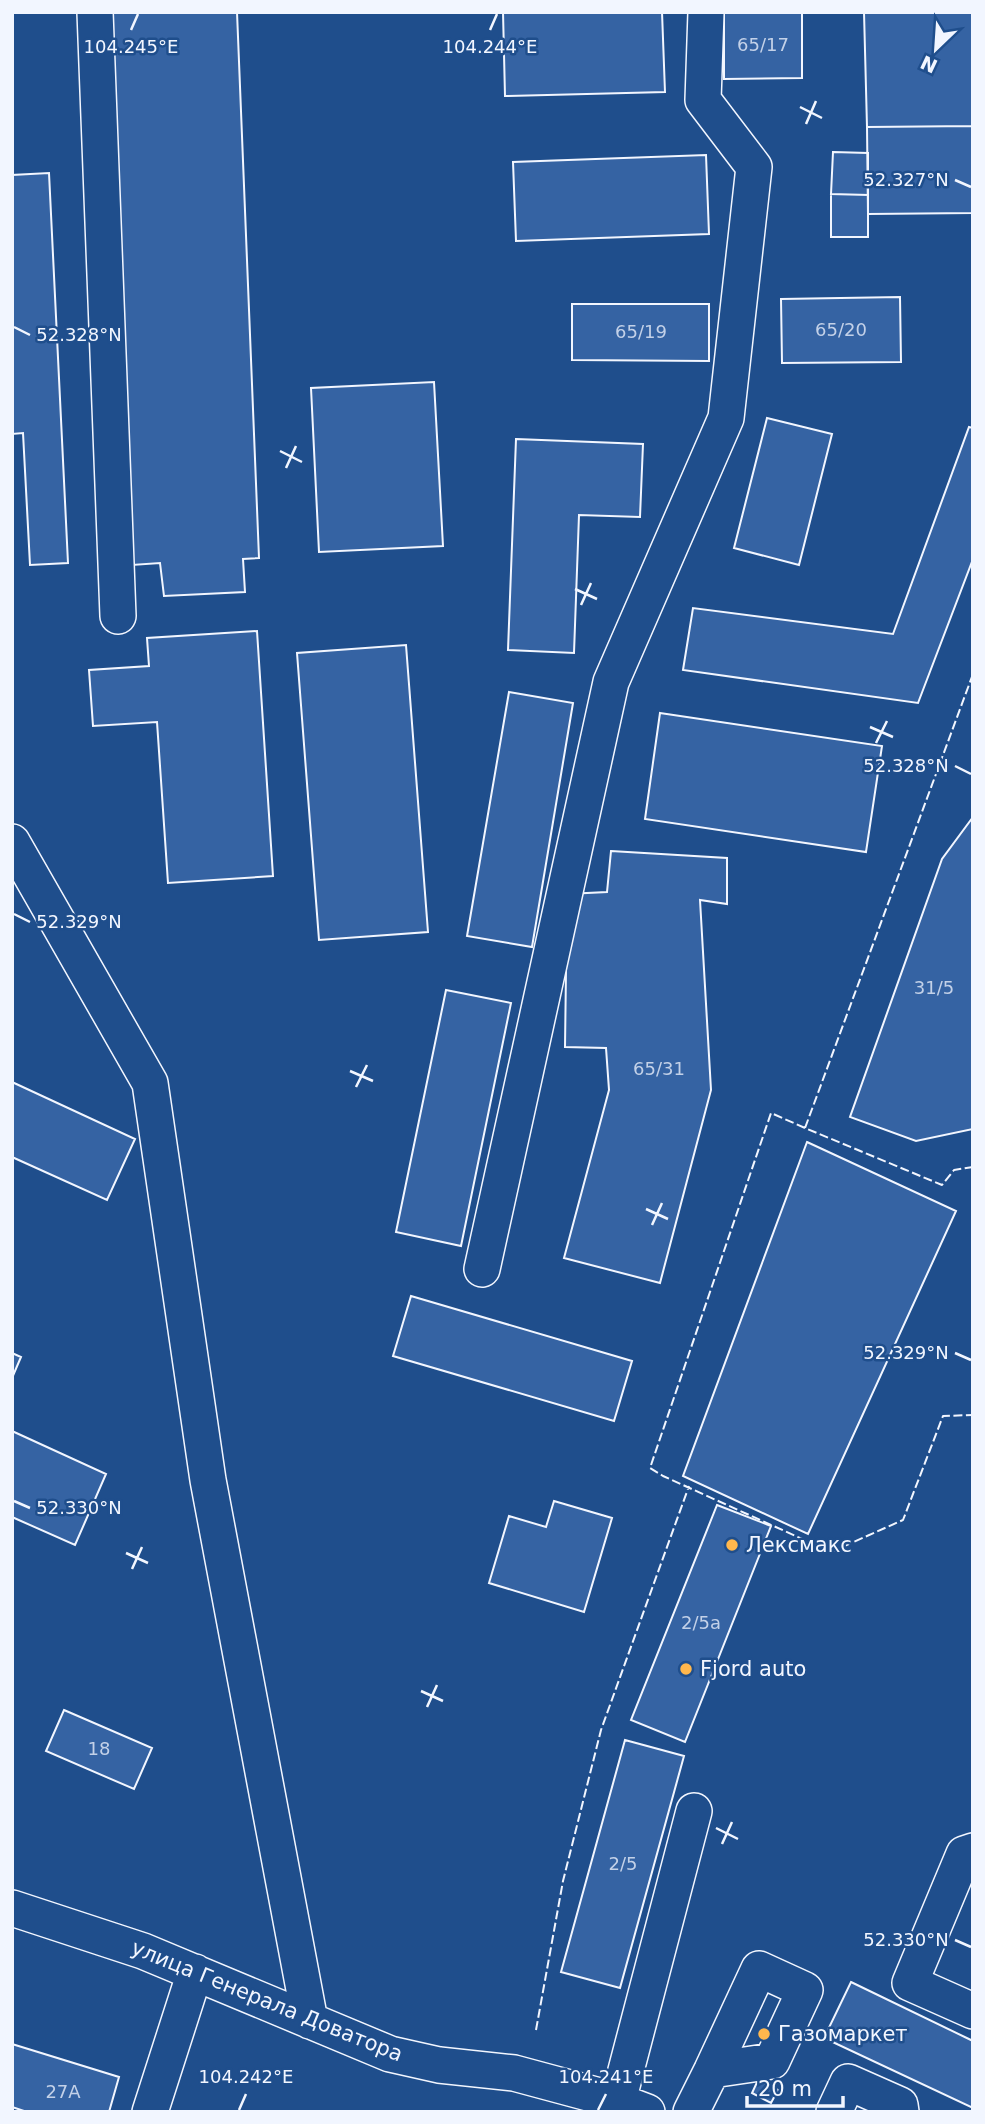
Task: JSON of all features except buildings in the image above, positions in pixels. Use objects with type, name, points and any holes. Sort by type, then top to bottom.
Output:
[{"type":"street","points":[[95,12],[118,616]]},
{"type":"street","points":[[482,1269],[611,682],[726,418],[754,167],[703,100],[706,12]]},
{"type":"street","points":[[12,842],[149,1083],[208,1480],[310,2021]]},
{"type":"street","points":[[633,2106],[694,1811]]},
{"type":"street","points":[[973,1851],[964,1854],[910,1983],[973,2011]]},
{"type":"street","name":"улица Генерала Доватора","points":[[12,1908],[144,1951],[390,2054],[439,2065],[514,2073],[633,2106]]},
{"type":"street","points":[[150,2112],[195,1972]]},
{"type":"street","points":[[691,2112],[712,2070]]},
{"type":"street","points":[[834,2112],[848,2082],[900,2105],[901,2112]]},
{"type":"fence","points":[[973,674],[805,1128],[942,1185],[954,1170],[973,1167]]},
{"type":"fence","points":[[805,1128],[771,1113],[650,1468],[831,1552],[903,1520],[943,1416],[973,1415]]},
{"type":"fence","points":[[536,2030],[563,1881],[601,1730],[689,1486]]},
{"type":"place","name":"Лексмакс","points":[[732,1545]]},
{"type":"place","name":"Fjord auto","points":[[686,1669]]},
{"type":"place","name":"Газомаркет","points":[[764,2034]]}]
